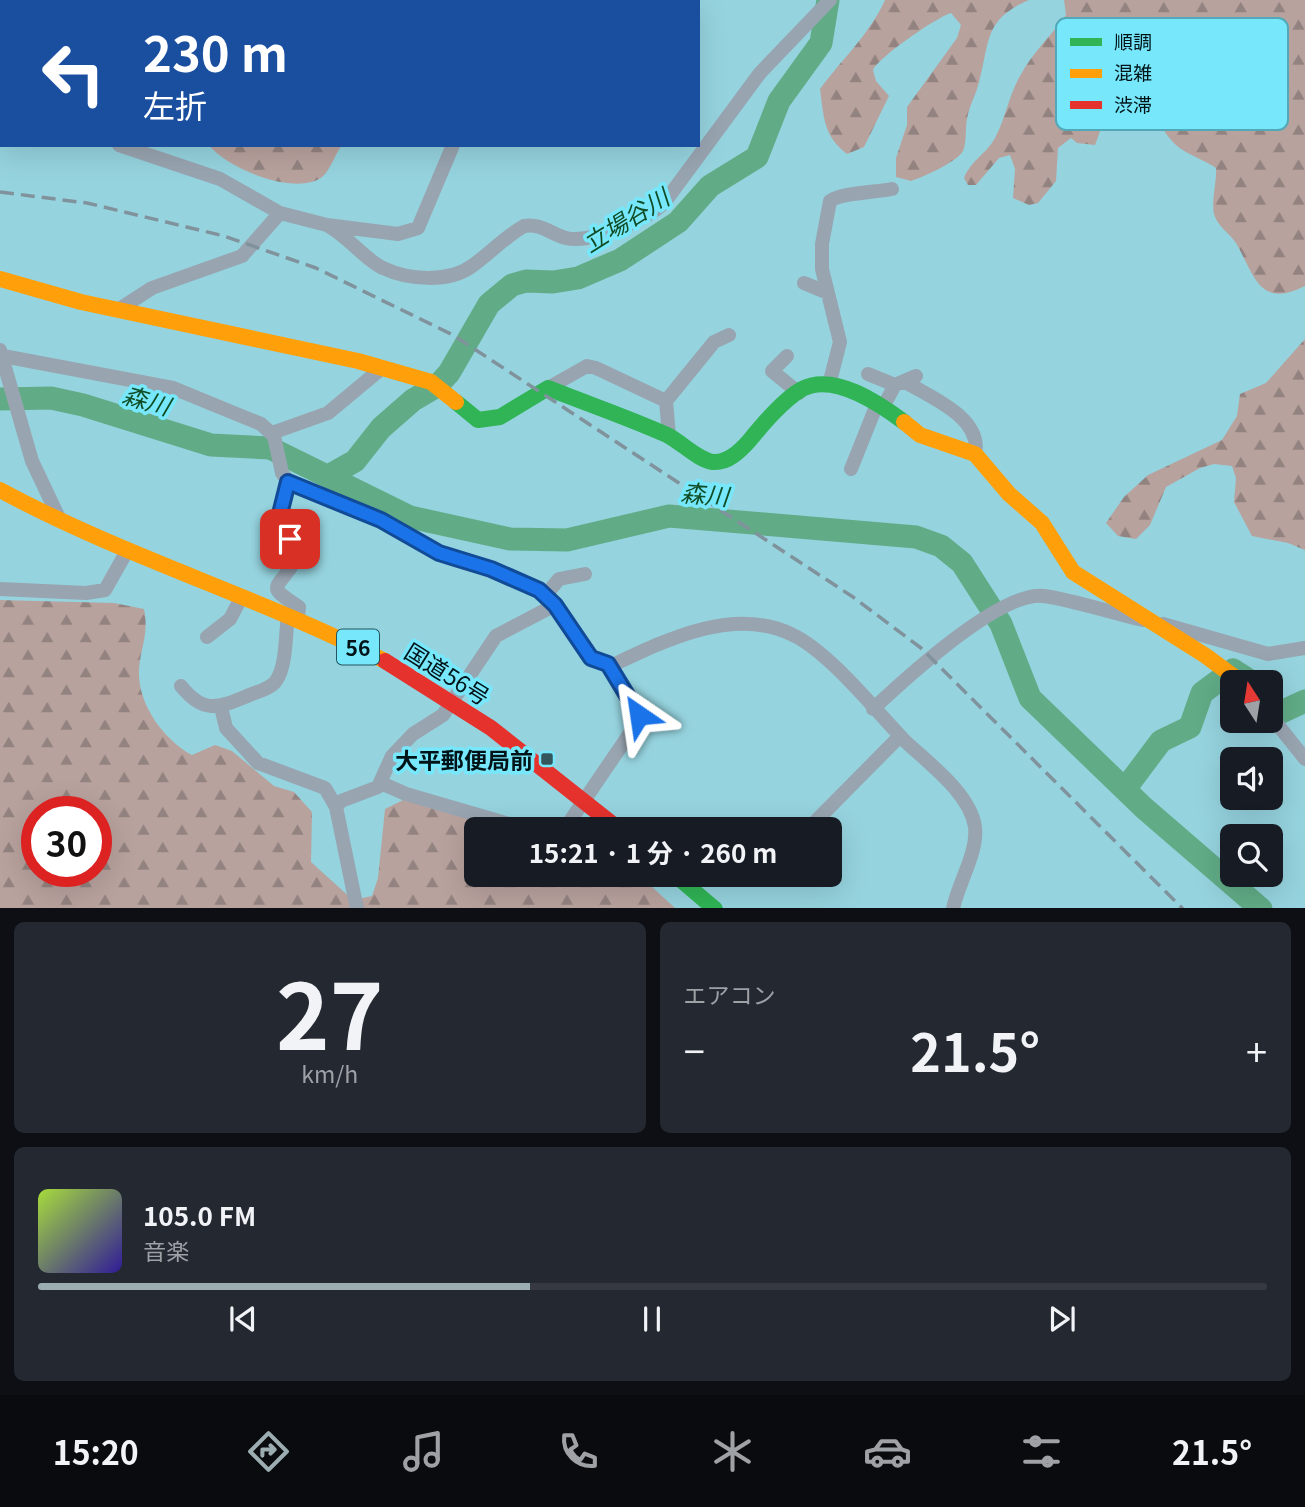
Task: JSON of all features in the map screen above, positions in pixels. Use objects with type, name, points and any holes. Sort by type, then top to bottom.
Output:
[{"type":"main road","points":[[0,279],[118,310],[382,368],[431,382],[478,420],[500,417],[548,388],[669,436],[712,462],[725,460],[739,452],[762,425],[809,386],[830,385],[880,405],[920,435],[975,454],[1009,494],[1042,523],[1073,572],[1225,670]]},
{"type":"main road","name":"国道56号","points":[[0,490],[62,523],[292,618],[392,664],[453,700],[604,817]]},
{"type":"main road","points":[[691,887],[715,908]]},
{"type":"street","points":[[327,225],[345,235],[383,268],[432,277],[470,268],[524,226],[534,224],[570,239],[644,219],[664,203],[760,73],[830,0]]},
{"type":"street","points":[[124,147],[220,179],[280,213],[327,225],[398,234],[418,228],[452,147]]},
{"type":"street","points":[[830,385],[840,342],[821,257],[830,201],[840,195],[866,195],[892,189]]},
{"type":"street","points":[[118,310],[152,288],[242,256],[280,213]]},
{"type":"street","points":[[804,283],[828,293]]},
{"type":"street","points":[[669,436],[666,401],[715,342],[730,335]]},
{"type":"street","points":[[62,523],[32,461],[1,351],[173,388],[261,424],[272,433],[282,473],[288,482],[381,520],[454,559],[512,577],[550,600],[591,658],[608,664],[636,709],[639,720],[573,817]]},
{"type":"street","points":[[787,356],[772,371],[799,393]]},
{"type":"street","points":[[548,388],[587,366],[666,401]]},
{"type":"street","points":[[272,433],[328,413],[382,368]]},
{"type":"street","points":[[868,374],[905,380],[962,418],[973,434],[975,454]]},
{"type":"street","points":[[851,469],[880,405],[905,380]]},
{"type":"street","points":[[181,686],[194,702],[221,706],[275,682],[292,618],[299,607],[281,598],[278,591],[279,581],[295,561],[281,510],[288,482]]},
{"type":"street","points":[[0,589],[86,593],[105,590],[127,551]]},
{"type":"street","points":[[336,807],[341,801],[381,783],[392,756],[413,734],[443,715],[496,636],[550,600],[559,579],[585,574]]},
{"type":"street","points":[[873,709],[962,631],[1013,605],[1042,596],[1146,620],[1268,654],[1305,648]]},
{"type":"street","points":[[207,637],[230,619],[241,598]]},
{"type":"street","points":[[608,664],[693,631],[760,626],[796,635],[830,663],[955,791],[972,816],[973,844],[953,908]]},
{"type":"street","points":[[221,706],[226,728],[258,763],[325,788],[336,807],[356,908]]},
{"type":"street","points":[[1283,731],[1305,759]]},
{"type":"street","points":[[820,817],[900,736]]},
{"type":"street","points":[[381,783],[406,794],[485,817]]},
{"type":"green space","points":[[885,0],[1029,0],[1004,15],[991,33],[978,87],[968,114],[963,151],[947,164],[911,181],[896,177],[896,158],[907,125],[907,107],[957,38],[961,25],[951,13],[909,38],[873,70],[876,81],[889,96],[864,147],[847,154],[833,140],[826,125],[820,89],[863,36]]},
{"type":"green space","points":[[1064,0],[1305,0],[1305,286],[1277,294],[1260,286],[1236,243],[1215,217],[1213,207],[1216,168],[1177,146],[1164,130],[1288,130],[1288,18],[1064,18],[1066,15]]},
{"type":"green space","points":[[1056,27],[1056,130],[1100,130],[1095,145],[1077,143],[1071,138],[1058,148],[1056,181],[1038,203],[1029,205],[1013,198],[1015,169],[1010,155],[999,158],[976,185],[968,185],[964,178],[996,136],[1013,91],[1036,52]]},
{"type":"green space","points":[[211,147],[341,147],[322,177],[296,184],[279,182],[245,171]]},
{"type":"green space","points":[[1305,339],[1305,550],[1288,543],[1252,536],[1234,502],[1236,478],[1232,466],[1214,464],[1200,468],[1166,487],[1150,525],[1136,539],[1118,536],[1106,523],[1124,497],[1148,475],[1222,440],[1237,416],[1240,394],[1266,383]]},
{"type":"green space","points":[[0,600],[114,603],[144,609],[146,626],[139,669],[140,682],[142,695],[154,720],[172,740],[192,755],[215,745],[232,751],[274,786],[294,792],[312,812],[311,862],[353,900],[372,896],[378,878],[385,809],[419,792],[480,817],[464,817],[464,887],[652,887],[675,908],[0,908]]},
{"type":"waterway","name":"立場谷川","points":[[330,475],[355,461],[381,428],[413,400],[437,386],[449,373],[489,304],[512,285],[526,281],[553,282],[578,278],[620,260],[678,222],[710,186],[757,157],[779,101],[821,43],[828,0]]},
{"type":"waterway","name":"森川","points":[[0,399],[51,398],[83,405],[211,445],[270,448],[410,517],[510,539],[567,540],[669,516],[916,537],[941,546],[962,563],[1001,624],[1030,698],[1144,808],[1260,908]]},
{"type":"waterway","points":[[1125,789],[1161,741],[1190,727],[1202,693],[1220,680]]},
{"type":"waterway","points":[[1283,711],[1305,701]]},
{"type":"railway","points":[[0,192],[87,203],[224,236],[316,268],[453,335],[853,597],[921,648],[1182,908]]},
{"type":"traffic: fast","points":[[456,402],[478,420],[500,417],[548,388],[667,435],[701,458],[713,462],[724,461],[733,456],[788,399],[802,389],[815,385],[828,384],[856,392],[904,422]]},
{"type":"traffic: fast","points":[[689,887],[714,908]]},
{"type":"traffic: slow","points":[[0,279],[81,302],[358,361],[431,382],[456,402]]},
{"type":"traffic: slow","points":[[904,422],[920,435],[975,454],[1009,494],[1042,523],[1073,572],[1225,670]]},
{"type":"traffic: slow","points":[[0,490],[95,536],[290,617],[385,661]]},
{"type":"traffic: jam","points":[[385,661],[491,728],[604,817]]},
{"type":"place","name":"大平郵便局前","points":[[547,759]]},
{"type":"route","points":[[290,539],[281,516],[281,505],[288,482],[381,520],[439,553],[526,583],[539,590],[555,605],[591,658],[604,665],[608,664],[639,715]]}]
